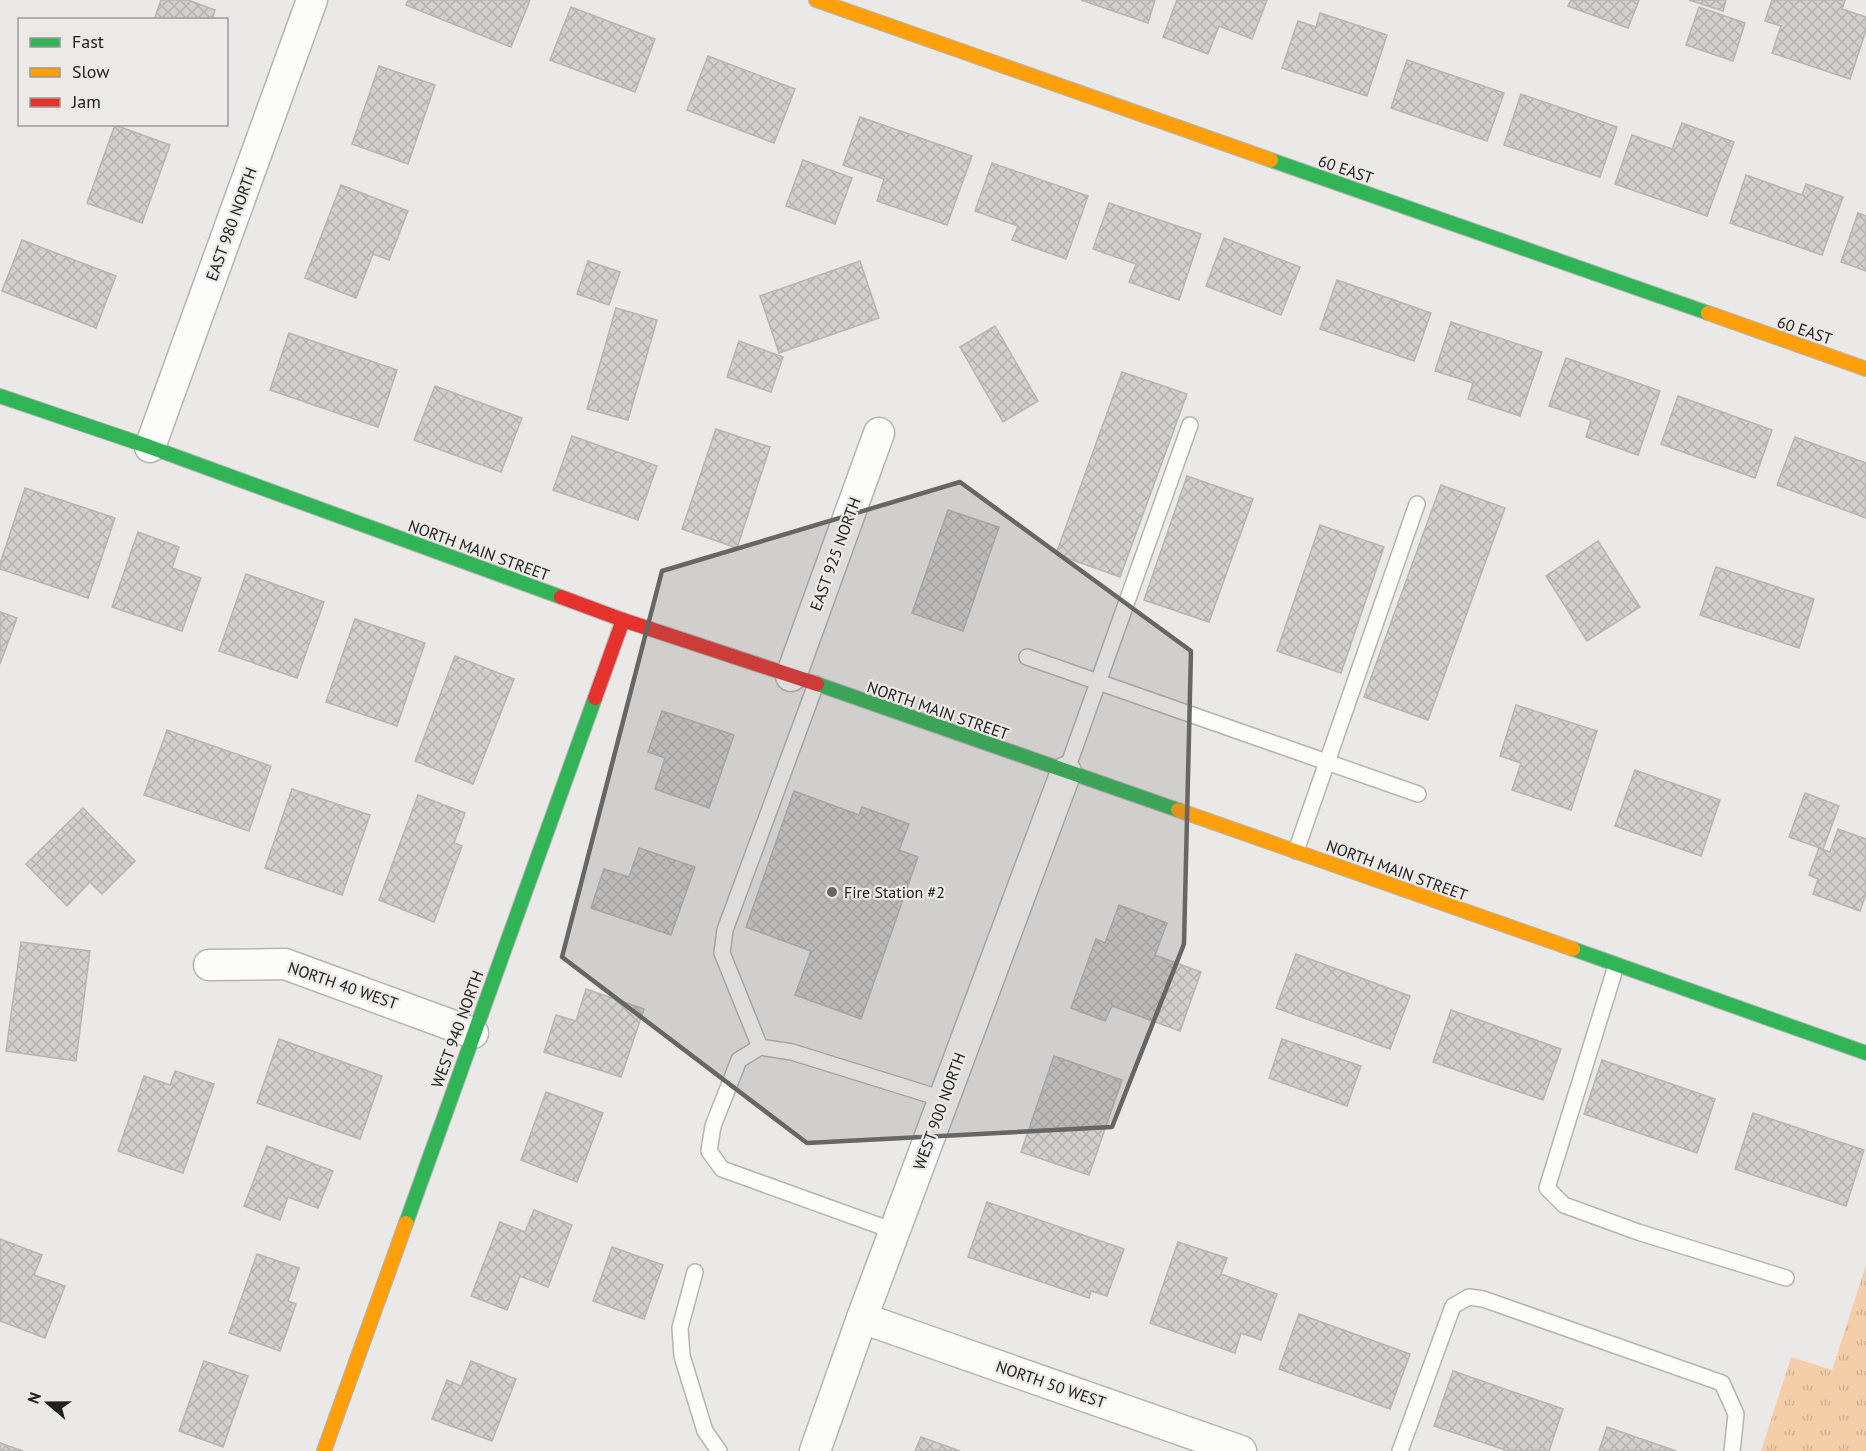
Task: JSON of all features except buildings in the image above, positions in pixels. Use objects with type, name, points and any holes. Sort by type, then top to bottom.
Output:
[{"type":"street","name":"EAST 980 NORTH","points":[[150,447],[312,0]]},
{"type":"street","name":"60 EAST","points":[[816,0],[1866,369]]},
{"type":"street","name":"NORTH MAIN STREET","points":[[0,396],[150,447],[623,620],[1296,851],[1866,1053]]},
{"type":"street","name":"EAST 925 NORTH","points":[[803,680],[879,433]]},
{"type":"street","name":"WEST 940 NORTH","points":[[324,1451],[623,620]]},
{"type":"street","name":"WEST 900 NORTH","points":[[815,1451],[894,1231],[1066,772]]},
{"type":"street","name":"NORTH 40 WEST","points":[[209,964],[285,964],[473,1033]]},
{"type":"street","name":"NORTH 50 WEST","points":[[862,1318],[1241,1451]]},
{"type":"lane","points":[[1066,772],[1190,424]]},
{"type":"lane","points":[[1296,851],[1417,504]]},
{"type":"lane","points":[[1027,657],[1418,794]]},
{"type":"lane","points":[[760,1047],[722,953],[725,930],[803,680]]},
{"type":"lane","points":[[1616,966],[1547,1188],[1564,1205],[1638,1232],[1786,1278]]},
{"type":"lane","points":[[894,1231],[722,1169],[710,1151],[712,1126],[739,1060],[760,1047],[792,1052],[943,1099]]},
{"type":"lane","points":[[695,1272],[680,1329],[682,1356],[705,1431],[719,1451]]},
{"type":"lane","points":[[1400,1451],[1453,1306],[1469,1297],[1483,1299],[1722,1383],[1737,1414],[1732,1451]]},
{"type":"highlighted area","points":[[960,482],[1191,651],[1184,944],[1112,1127],[807,1143],[562,957],[662,571]]},
{"type":"green space","points":[[1866,1265],[1866,1451],[1761,1451],[1791,1357],[1832,1370]]},
{"type":"traffic: fast","points":[[1271,160],[1708,313]]},
{"type":"traffic: fast","points":[[0,396],[150,447],[561,597]]},
{"type":"traffic: fast","points":[[817,684],[1178,810]]},
{"type":"traffic: fast","points":[[406,1223],[595,698]]},
{"type":"traffic: fast","points":[[1573,949],[1866,1053]]},
{"type":"traffic: slow","points":[[816,0],[1271,160]]},
{"type":"traffic: slow","points":[[1708,313],[1866,369]]},
{"type":"traffic: slow","points":[[1178,810],[1573,949]]},
{"type":"traffic: slow","points":[[324,1451],[406,1223]]},
{"type":"traffic: jam","points":[[561,597],[623,620],[817,684]]},
{"type":"traffic: jam","points":[[595,698],[623,620]]},
{"type":"place","name":"Fire Station #2","points":[[832,892]]}]
